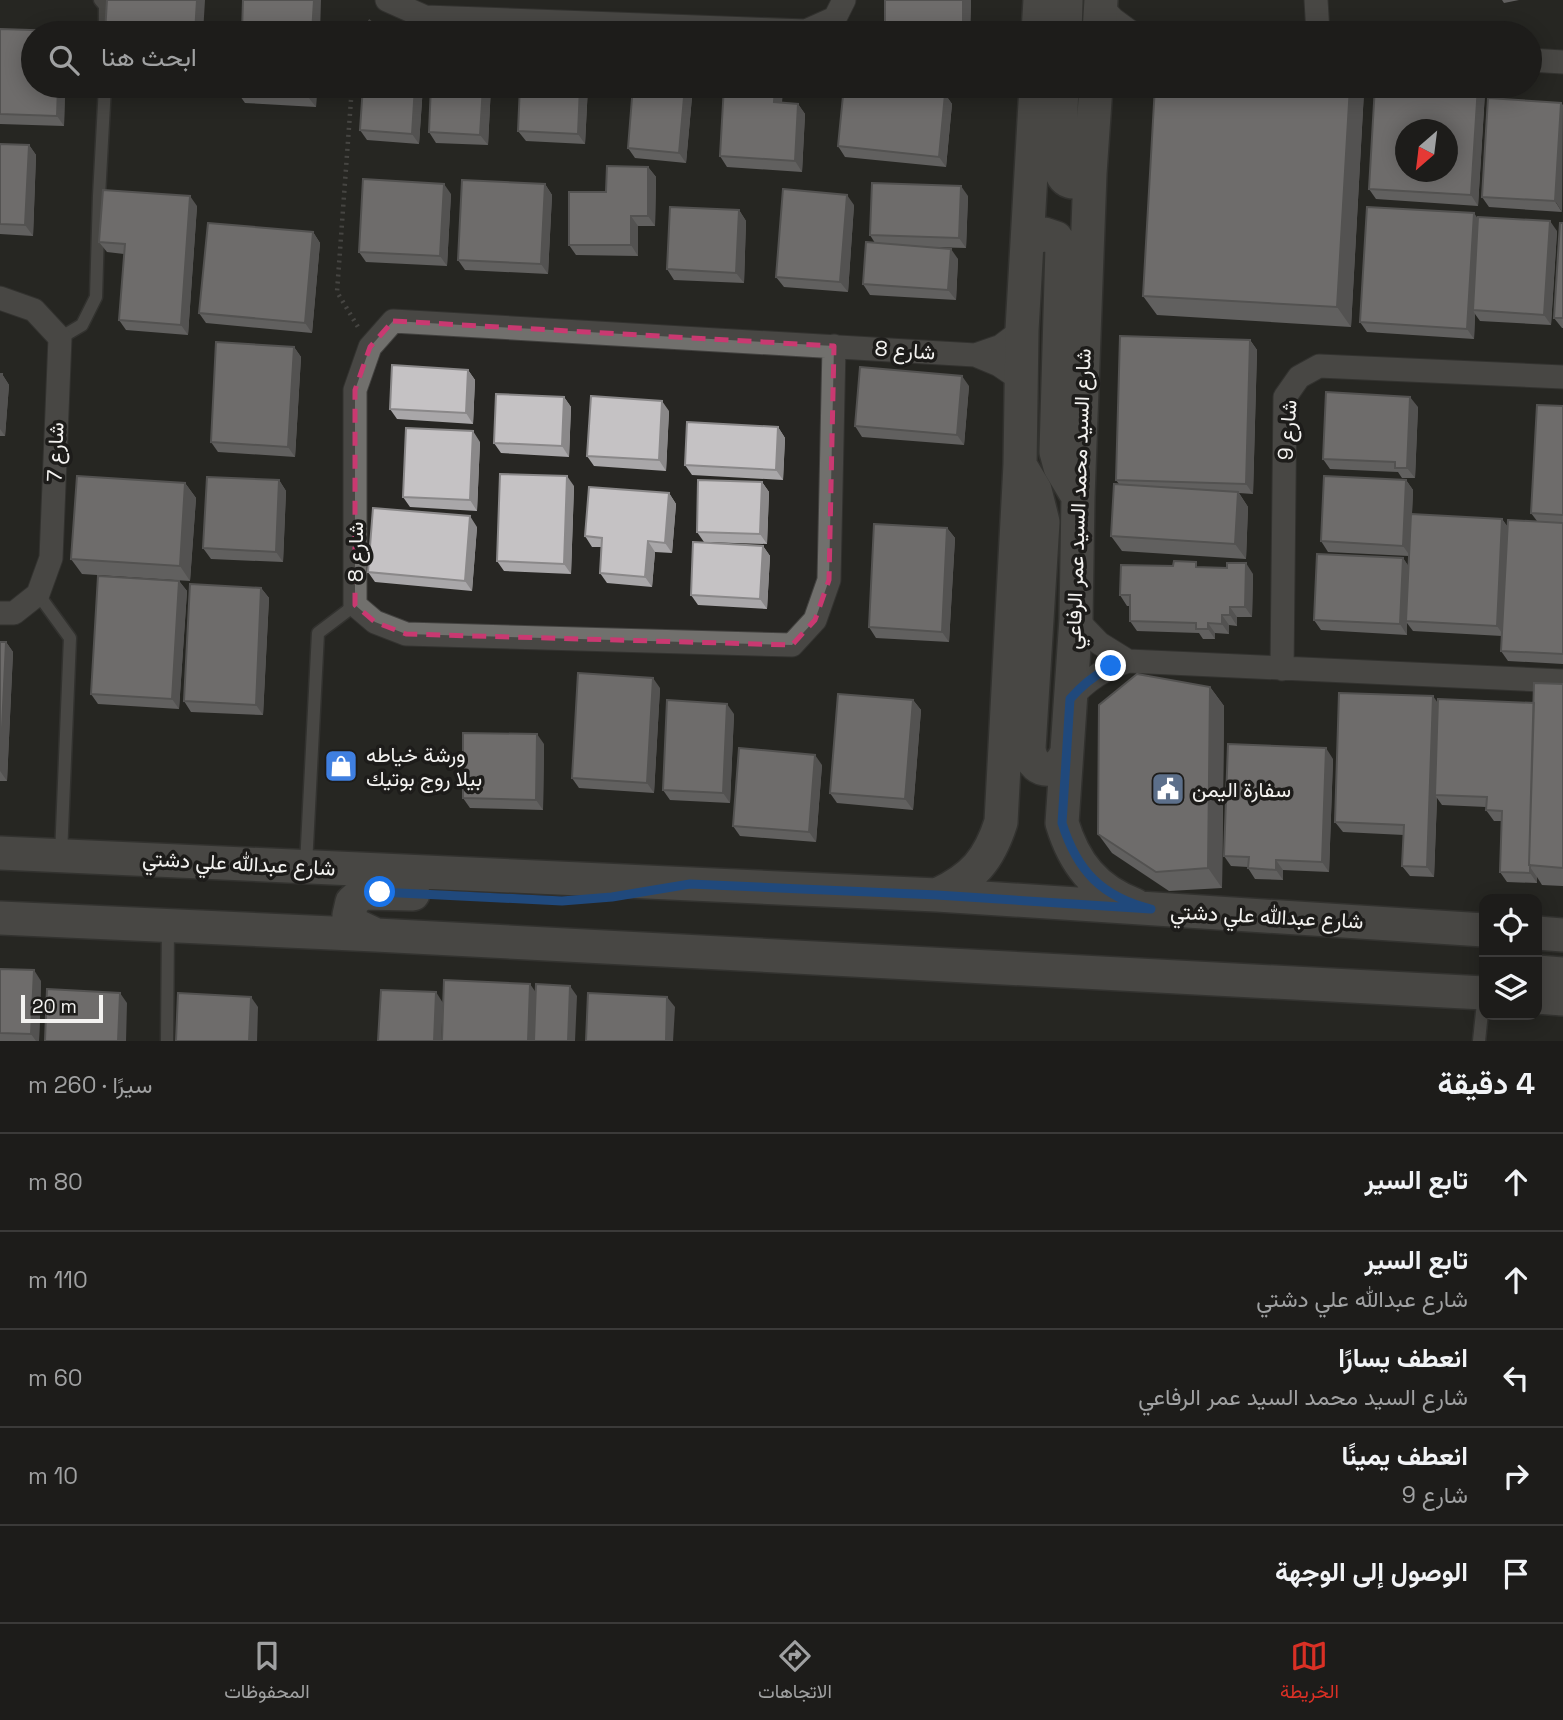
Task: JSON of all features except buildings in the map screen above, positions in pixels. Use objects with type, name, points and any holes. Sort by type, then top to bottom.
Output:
[{"type":"main road","points":[[1039,21],[1040,0]]},
{"type":"main road","points":[[1065,21],[1066,0]]},
{"type":"main road","points":[[937,895],[955,887],[971,875],[995,842],[1001,822],[1020,464],[1022,330],[1035,98]]},
{"type":"main road","points":[[1062,98],[1060,173],[1066,180],[1074,183],[1083,180],[1090,173]]},
{"type":"main road","name":"شارع السيد محمد السيد عمر الرفاعي","points":[[1096,98],[1090,173],[1076,619],[1062,823],[1077,859],[1101,887],[1133,905],[1151,909]]},
{"type":"main road","points":[[1027,245],[1031,239],[1044,234],[1055,238],[1062,247],[1056,452],[1060,467],[1078,497]]},
{"type":"main road","points":[[1020,464],[1035,490],[1043,522],[1030,758],[1045,769],[1062,763],[1066,754]]},
{"type":"main road","name":"شارع عبدالله علي دشتي","points":[[0,853],[937,895],[1479,930]]},
{"type":"main road","points":[[376,935],[355,925],[349,915],[352,902],[362,893],[562,901],[612,897],[690,884]]},
{"type":"main road","points":[[0,918],[1479,993]]},
{"type":"main road","points":[[1542,933],[1563,934]]},
{"type":"main road","points":[[1542,972],[1563,974]]},
{"type":"main road","points":[[1542,997],[1563,999]]},
{"type":"street","points":[[387,0],[425,17],[527,21]]},
{"type":"street","points":[[829,21],[835,18],[844,0]]},
{"type":"street","points":[[1316,0],[1317,21]]},
{"type":"street","points":[[1542,61],[1563,62]]},
{"type":"street","points":[[0,298],[34,310],[60,338]]},
{"type":"street","name":"شارع 8","points":[[834,346],[829,580],[815,620],[792,645],[406,634],[375,622],[355,605],[355,390],[370,347],[393,321],[834,346],[975,355],[999,365],[1021,380]]},
{"type":"street","name":"شارع 8","points":[[975,355],[1001,346],[1022,330]]},
{"type":"street","name":"شارع 7","points":[[38,594],[51,558],[60,338]]},
{"type":"street","name":"شارع 9","points":[[1282,669],[1285,397],[1299,377],[1319,366],[1563,377]]},
{"type":"street","points":[[0,612],[14,613],[38,594]]},
{"type":"street","points":[[1076,619],[1099,643],[1128,661]]},
{"type":"street","points":[[1070,699],[1096,675],[1111,666],[1128,661],[1563,681]]},
{"type":"lane","points":[[100,0],[105,6],[105,21]]},
{"type":"lane","points":[[60,338],[82,325],[96,297],[104,98]]},
{"type":"lane","points":[[38,594],[70,638],[61,855]]},
{"type":"lane","points":[[306,866],[318,633],[355,605]]},
{"type":"lane","points":[[167,1041],[168,925]]},
{"type":"lane","points":[[1479,1041],[1481,1020]]},
{"type":"path","points":[[351,98],[337,292],[370,347]]},
{"type":"highlighted area","points":[[393,321],[834,346],[829,580],[815,620],[792,645],[406,634],[375,622],[355,605],[355,390],[370,347]]},
{"type":"place","name":"ورشة خياطه بيلا روج بوتيك","points":[[341,766]]},
{"type":"place","name":"سفارة اليمن","points":[[1168,789]]},
{"type":"route","points":[[380,892],[562,901],[612,897],[690,884],[937,895],[1151,909],[1133,905],[1101,887],[1077,859],[1062,823],[1070,699],[1082,686],[1111,666]]}]
